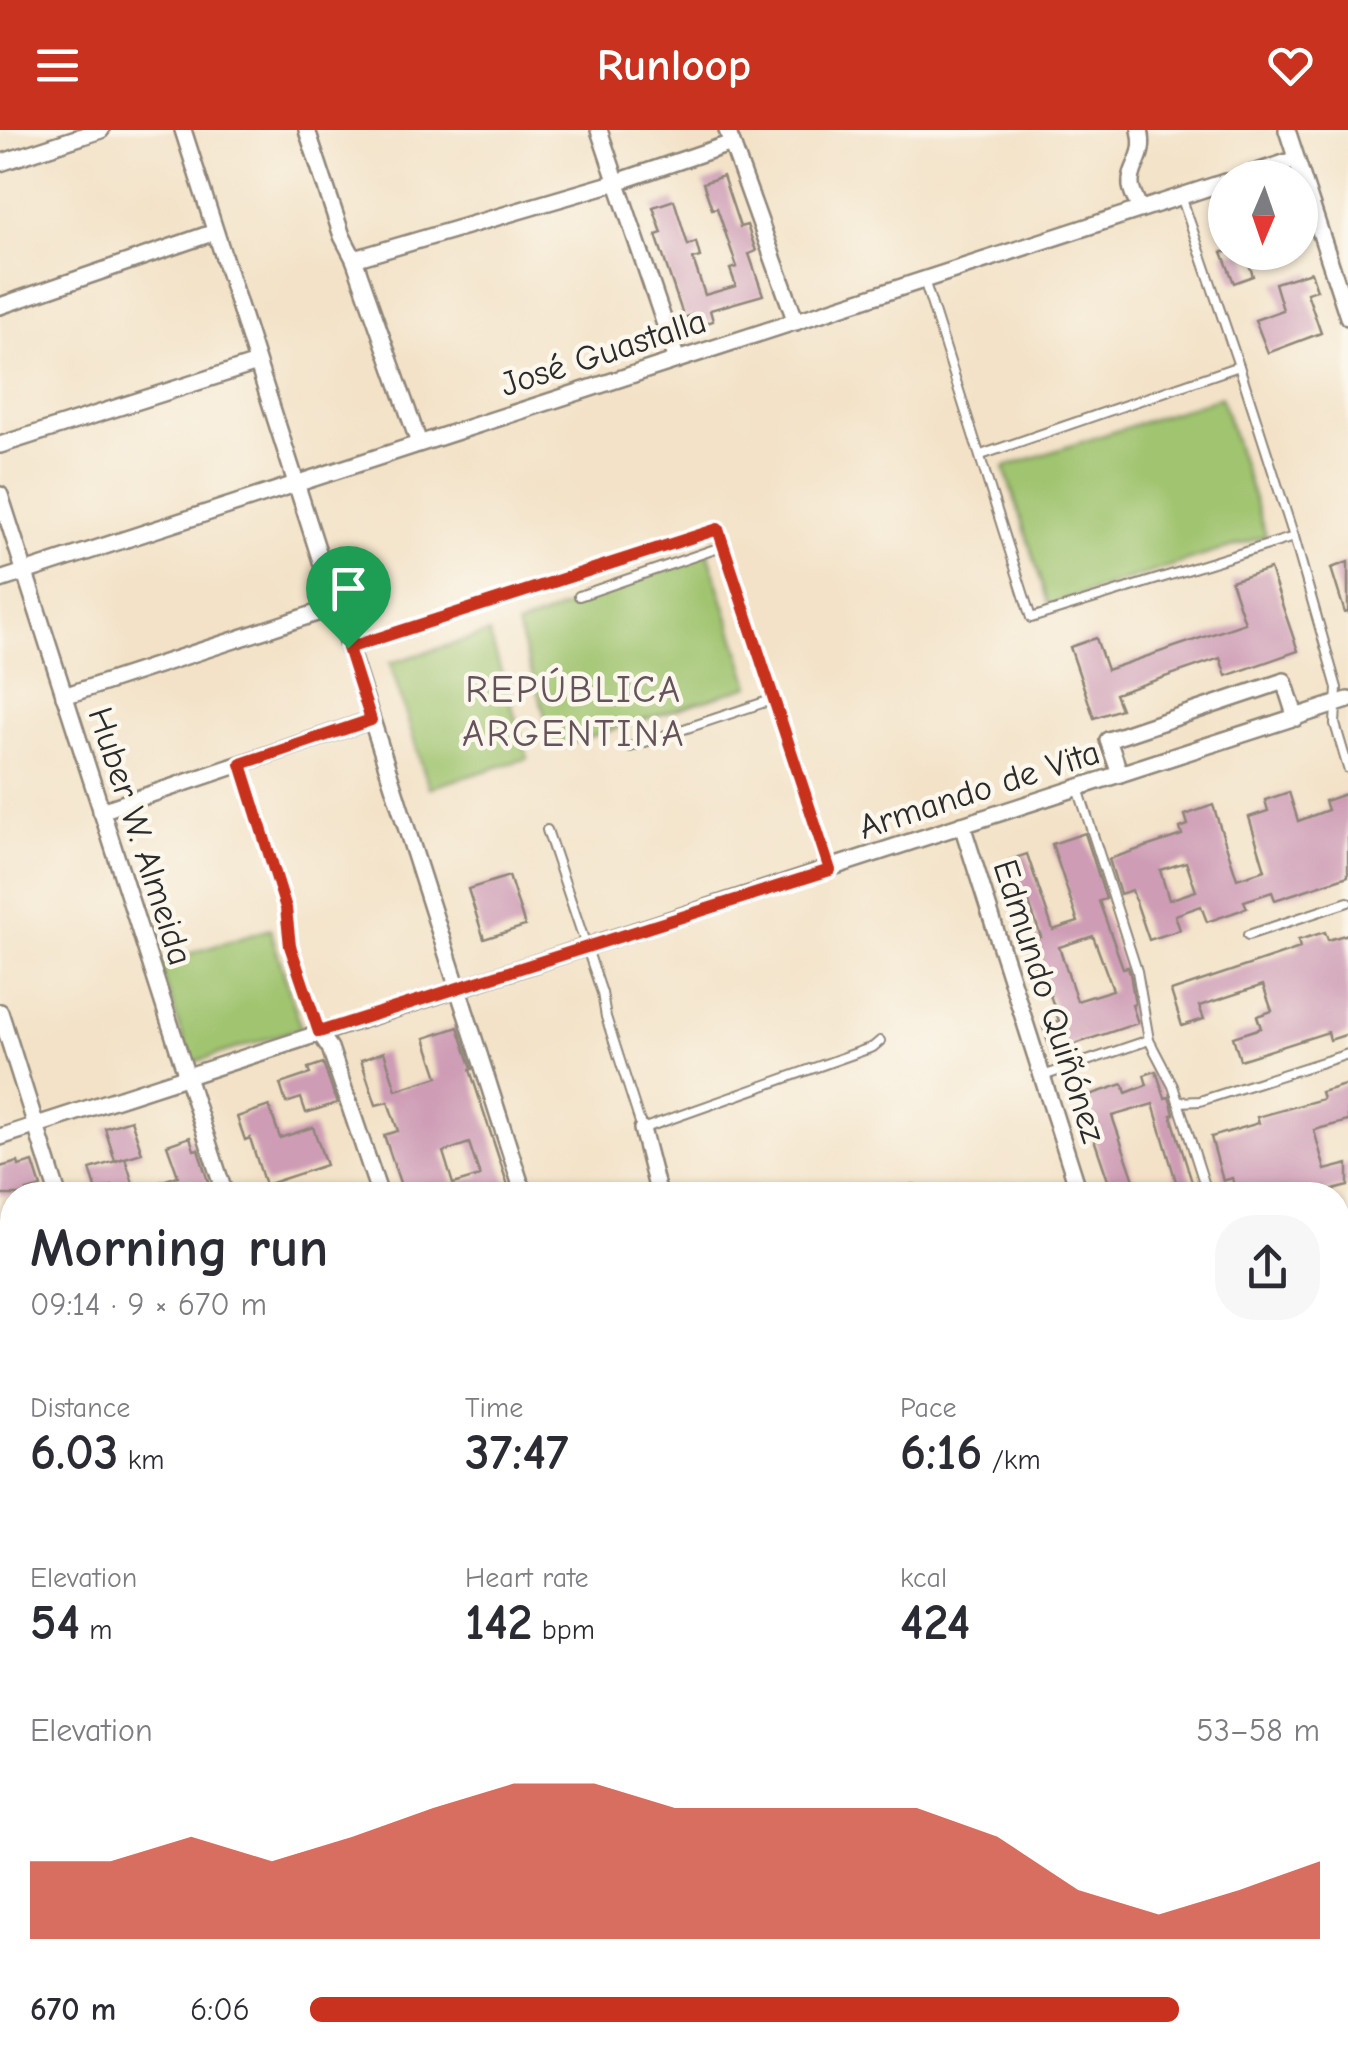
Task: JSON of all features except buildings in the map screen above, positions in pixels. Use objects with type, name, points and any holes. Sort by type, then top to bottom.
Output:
[{"type":"street","points":[[0,163],[101,130]]},
{"type":"street","points":[[182,130],[520,1182]]},
{"type":"street","points":[[308,130],[342,236],[419,444]]},
{"type":"street","points":[[599,130],[677,360]]},
{"type":"street","points":[[1140,130],[1141,156],[1131,186],[1140,209]]},
{"type":"street","points":[[1287,130],[1348,316]]},
{"type":"street","points":[[354,260],[617,182],[730,136],[796,322]]},
{"type":"street","name":"José Guastalla","points":[[0,580],[1208,187]]},
{"type":"street","points":[[0,306],[215,232]]},
{"type":"street","points":[[0,445],[257,363]]},
{"type":"street","name":"Huber W. Almeida","points":[[0,495],[221,1182]]},
{"type":"street","points":[[64,696],[335,608]]},
{"type":"street","points":[[1120,774],[1108,740],[1284,681],[1296,718]]},
{"type":"street","name":"Armando de Vita","points":[[0,1136],[1343,702]]},
{"type":"street","points":[[101,811],[371,720]]},
{"type":"street","name":"Edmundo Quiñónez","points":[[962,826],[1076,1182]]},
{"type":"street","points":[[0,1012],[54,1182]]},
{"type":"street","points":[[319,1032],[330,1048],[376,1182]]},
{"type":"street","points":[[642,1129],[656,1182]]},
{"type":"lane","points":[[1181,196],[1294,537],[1343,702],[1335,724],[1348,768]]},
{"type":"lane","points":[[924,280],[1031,618],[1294,537]]},
{"type":"lane","points":[[981,455],[1239,366]]},
{"type":"lane","points":[[348,648],[718,529],[830,870]]},
{"type":"lane","points":[[579,596],[724,546]]},
{"type":"lane","points":[[630,747],[774,699]]},
{"type":"lane","points":[[241,764],[286,908],[290,946],[319,1032]]},
{"type":"lane","points":[[1078,788],[1138,970],[1148,1040],[1173,1086],[1204,1182]]},
{"type":"lane","points":[[548,830],[642,1129],[873,1047],[880,1041]]},
{"type":"lane","points":[[1248,935],[1348,902]]},
{"type":"lane","points":[[1042,1076],[1148,1040]]},
{"type":"lane","points":[[1178,1102],[1200,1101],[1348,1054]]},
{"type":"green space","points":[[1221,397],[1266,536],[1049,605],[1004,467]]},
{"type":"green space","points":[[708,552],[750,686],[555,748],[517,626]]},
{"type":"green space","points":[[489,633],[528,758],[429,788],[390,663]]},
{"type":"green space","points":[[270,929],[301,1028],[191,1063],[159,963]]},
{"type":"district","name":"REPÚBLICA ARGENTINA","points":[[574,711]]},
{"type":"route","points":[[718,529],[830,870],[319,1032],[290,946],[286,908],[241,764],[371,720],[348,648],[718,529]]}]
